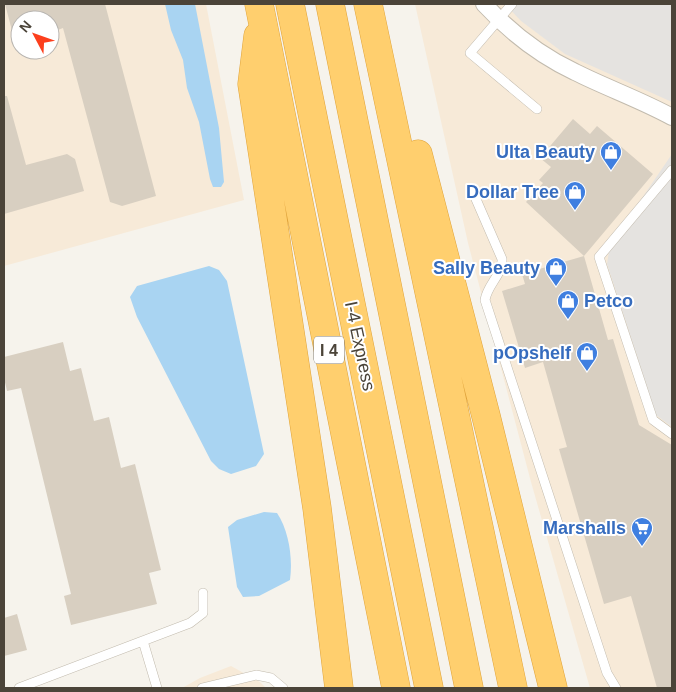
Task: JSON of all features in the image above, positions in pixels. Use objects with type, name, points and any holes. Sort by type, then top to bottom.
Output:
[{"type":"highway","name":"I-4 Express","points":[[290,4],[429,688]]},
{"type":"highway","points":[[330,4],[469,688]]},
{"type":"highway","points":[[368,4],[514,688]]},
{"type":"highway","points":[[260,8],[252,84],[317,508],[339,688]]},
{"type":"highway","name":"I 4","points":[[260,8],[396,688]]},
{"type":"highway","points":[[386,91],[412,130],[553,688]]},
{"type":"street","points":[[484,4],[498,20],[536,49],[573,72],[672,117]]},
{"type":"lane","points":[[512,4],[470,53],[537,110]]},
{"type":"lane","points":[[672,170],[599,257],[653,420],[672,434]]},
{"type":"lane","points":[[472,190],[503,265],[486,293],[484,300],[606,673],[616,688]]},
{"type":"lane","points":[[19,688],[190,623],[203,612],[203,593]]},
{"type":"lane","points":[[142,641],[157,688]]},
{"type":"lane","points":[[202,688],[256,675],[270,678],[283,688]]},
{"type":"shaded area","points":[[4,4],[206,4],[244,200],[4,266]]},
{"type":"shaded area","points":[[415,4],[672,4],[672,688],[590,688],[531,482],[468,243]]},
{"type":"shaded area","points":[[505,4],[672,4],[672,102],[565,54],[521,21]]},
{"type":"shaded area","points":[[672,154],[672,427],[656,415],[607,264],[610,245]]},
{"type":"shaded area","points":[[231,666],[260,682],[266,688],[182,688],[200,678]]},
{"type":"water","points":[[165,4],[195,4],[219,128],[224,182],[221,187],[213,187],[210,179],[199,122],[187,88],[183,60],[171,30]]},
{"type":"water","points":[[209,266],[219,270],[227,281],[264,454],[256,466],[231,474],[219,469],[211,461],[137,317],[130,297],[137,286]]},
{"type":"water","points":[[264,512],[277,513],[285,528],[291,563],[290,580],[259,596],[243,597],[237,587],[228,527],[237,520]]},
{"type":"building","points":[[5,4],[105,4],[156,196],[122,206],[110,202],[63,28],[60,29],[60,10],[10,10],[10,23]]},
{"type":"building","points":[[4,96],[7,96],[26,165],[67,154],[75,159],[84,191],[4,214]]},
{"type":"building","points":[[573,119],[590,134],[597,126],[653,174],[584,256],[526,202],[543,183],[539,180],[551,167],[540,158]]},
{"type":"building","points":[[584,256],[608,340],[613,339],[639,425],[672,445],[672,688],[657,688],[631,596],[604,604],[559,449],[567,447],[543,362],[525,368],[502,291],[525,284],[522,274]]},
{"type":"building","points":[[63,342],[70,371],[81,368],[94,421],[109,417],[121,468],[135,464],[161,570],[149,573],[157,604],[71,625],[64,596],[71,594],[21,388],[7,391],[4,378],[4,357]]},
{"type":"building","points":[[17,614],[27,650],[4,656],[4,618]]},
{"type":"place","name":"Ulta Beauty","points":[[611,171]]},
{"type":"place","name":"Dollar Tree","points":[[575,211]]},
{"type":"place","name":"Sally Beauty","points":[[556,287]]},
{"type":"place","name":"Petco","points":[[568,320]]},
{"type":"place","name":"pOpshelf","points":[[587,372]]},
{"type":"place","name":"Marshalls","points":[[642,547]]}]
